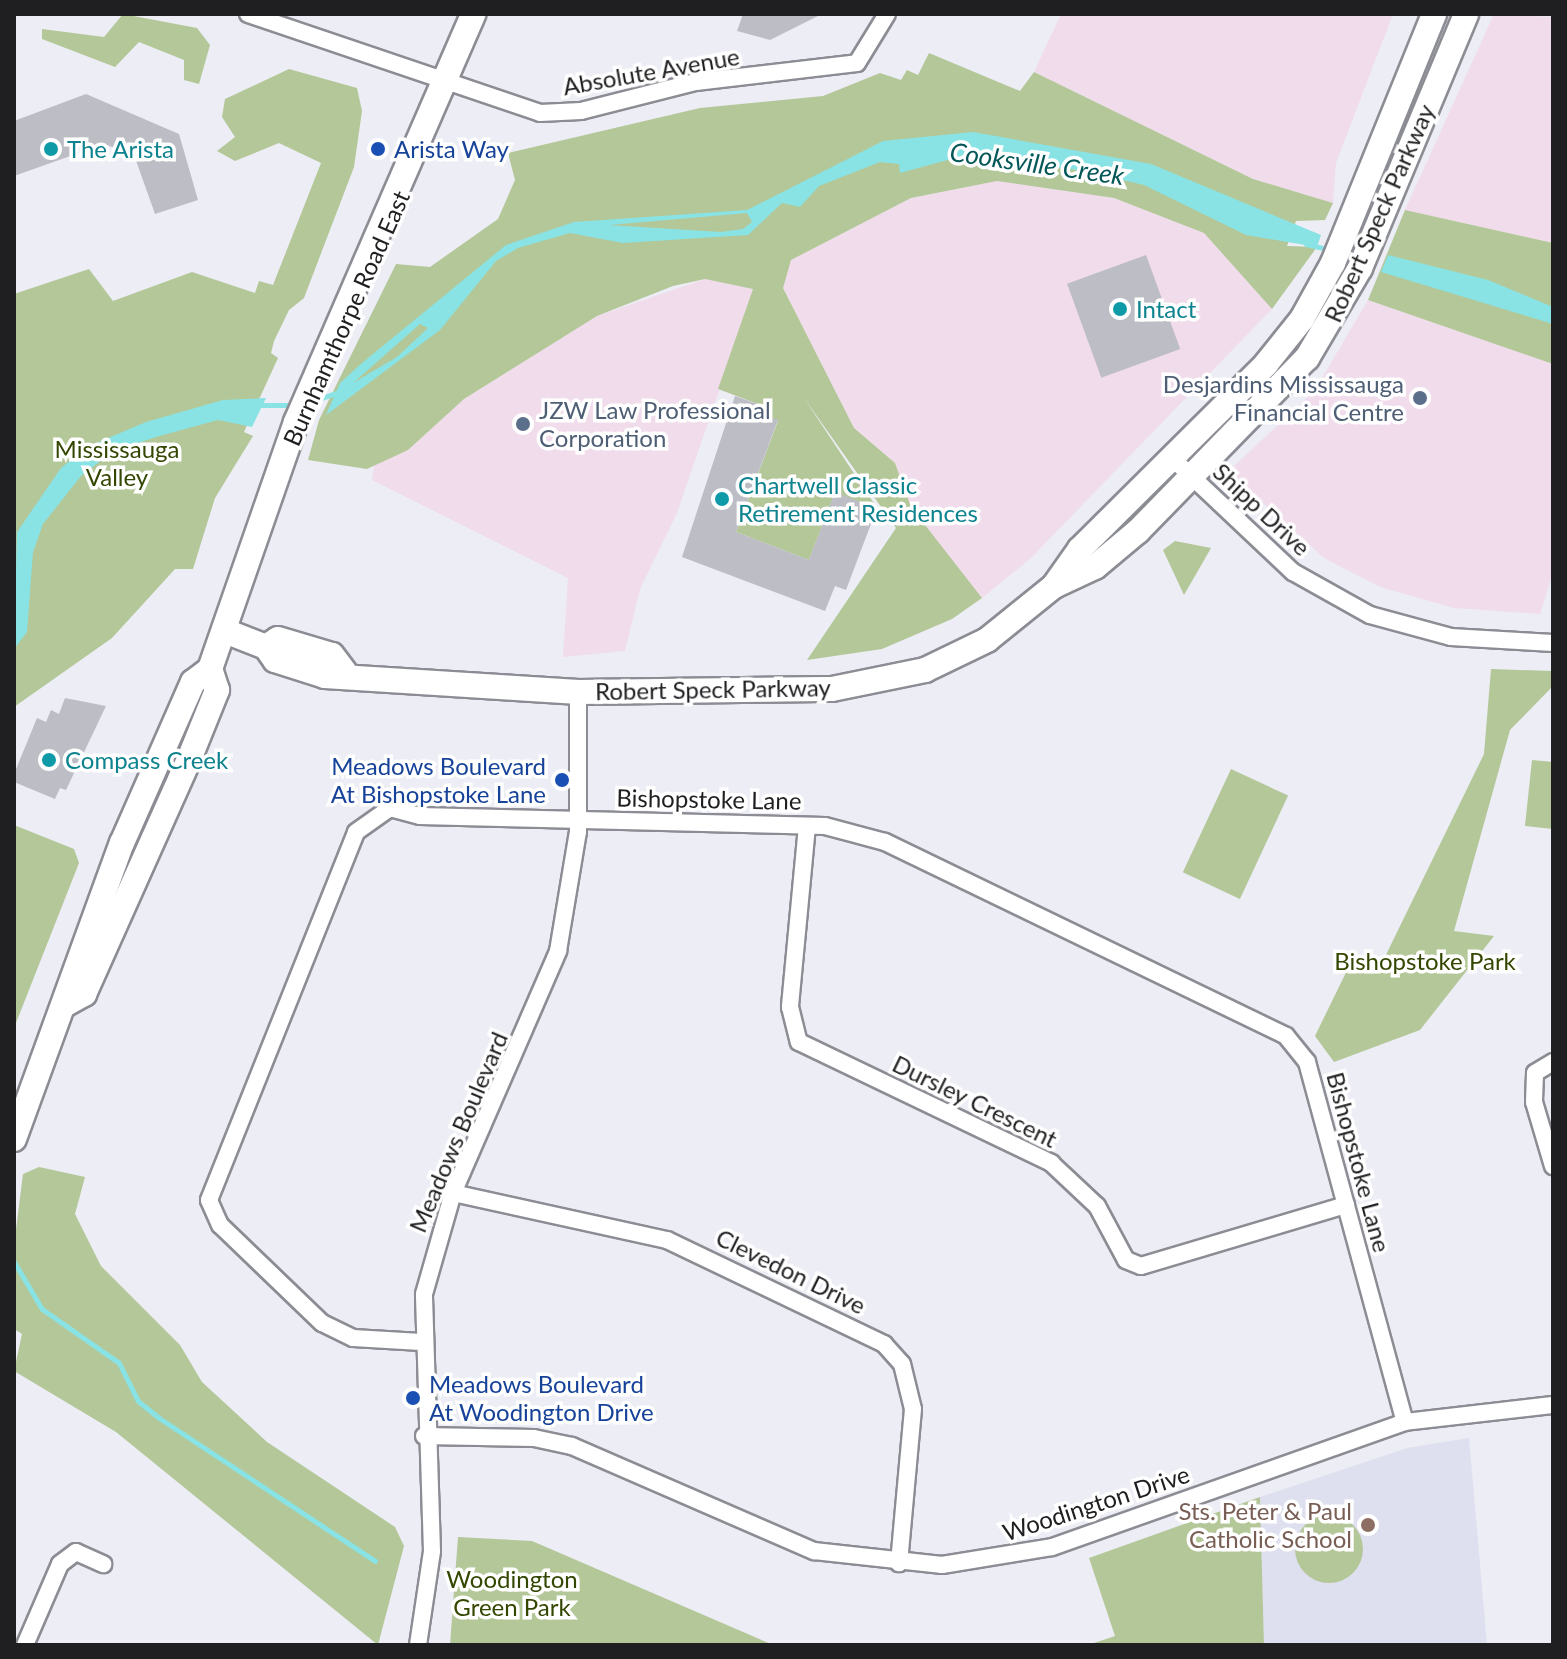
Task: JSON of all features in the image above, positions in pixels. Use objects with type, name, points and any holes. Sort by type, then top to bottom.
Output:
[{"type":"street","points":[[248,14],[445,86]]},
{"type":"street","name":"Burnhamthorpe Road East","points":[[14,1139],[66,1004],[84,994],[192,752],[217,690],[210,669],[296,422],[336,338],[473,14]]},
{"type":"street","name":"Absolute Avenue","points":[[445,86],[540,113],[581,111],[696,82],[857,63],[887,14]]},
{"type":"street","name":"Robert Speck Parkway","points":[[1054,586],[1080,549],[1266,364],[1333,263],[1434,14]]},
{"type":"street","name":"Robert Speck Parkway","points":[[225,631],[266,647],[275,660],[325,676],[345,672],[411,685],[578,692],[784,692],[874,683],[925,670],[987,640],[1054,586],[1095,567],[1192,477],[1307,358],[1360,268],[1466,14]]},
{"type":"street","name":"Shipp Drive","points":[[1172,458],[1293,572],[1370,615],[1451,637],[1553,643]]},
{"type":"street","name":"Meadows Boulevard","points":[[418,1645],[432,1551],[421,1342],[424,1294],[453,1193],[558,951],[577,820],[578,692]]},
{"type":"street","name":"Bishopstoke Lane","points":[[421,1342],[353,1338],[322,1323],[220,1225],[209,1200],[213,1184],[367,817],[390,808],[577,820],[807,826],[885,842],[1286,1036],[1307,1062],[1405,1422]]},
{"type":"street","name":"Dursley Crescent","points":[[807,826],[790,1007],[799,1042],[1051,1163],[1097,1206],[1126,1260],[1141,1266],[1346,1205]]},
{"type":"street","points":[[1553,1062],[1535,1073],[1534,1102],[1553,1166]]},
{"type":"street","name":"Clevedon Drive","points":[[453,1193],[667,1240],[884,1344],[902,1364],[913,1409],[899,1563]]},
{"type":"street","name":"Woodington Drive","points":[[424,1436],[534,1438],[572,1446],[757,1532],[814,1551],[899,1563],[1021,1556],[1405,1422],[1553,1405]]},
{"type":"street","points":[[25,1645],[60,1564],[76,1552],[103,1564]]},
{"type":"shaded area","points":[[1061,14],[1393,14],[1336,163],[1333,203],[1253,179],[1034,72]]},
{"type":"shaded area","points":[[1494,14],[1553,17],[1553,243],[1405,210]]},
{"type":"shaded area","points":[[997,181],[1114,198],[1204,233],[1272,309],[1030,559],[982,598],[910,507],[895,463],[854,428],[783,288],[783,272],[791,260],[911,198]]},
{"type":"shaded area","points":[[705,279],[754,289],[677,513],[640,589],[625,651],[563,657],[568,578],[372,480],[374,465],[408,450],[464,399],[597,316]]},
{"type":"shaded area","points":[[1368,300],[1553,364],[1553,573],[1540,614],[1454,608],[1380,587],[1324,558],[1235,478],[1233,467],[1315,390]]},
{"type":"shaded area","name":"Sts. Peter & Paul Catholic School","points":[[1469,1438],[1487,1645],[1264,1645],[1260,1497],[1407,1448]]},
{"type":"green space","points":[[123,14],[197,28],[210,45],[199,84],[184,80],[184,60],[139,42],[115,67],[42,39],[42,29],[104,37]]},
{"type":"green space","points":[[929,53],[1020,91],[1034,72],[1253,179],[1333,203],[1325,220],[1296,221],[1287,246],[1317,247],[1272,309],[1204,233],[1114,198],[997,181],[911,198],[791,260],[783,288],[854,428],[895,463],[911,507],[982,598],[952,619],[882,649],[807,660],[896,528],[804,398],[877,508],[835,493],[809,560],[736,532],[778,421],[766,416],[769,408],[718,389],[753,289],[705,279],[673,286],[597,316],[464,399],[408,450],[367,469],[308,460],[319,420],[396,264],[430,267],[498,219],[515,180],[508,153],[700,108],[823,96],[880,73],[901,80],[907,70],[918,75]]},
{"type":"green space","name":"Mississauga Valley","points":[[289,69],[357,88],[362,111],[354,167],[304,298],[289,310],[274,341],[271,353],[278,358],[244,432],[253,436],[215,498],[193,569],[175,569],[112,638],[14,707],[14,294],[89,269],[113,301],[192,272],[255,293],[259,281],[273,285],[321,163],[279,143],[235,161],[217,151],[235,137],[222,117],[225,99]]},
{"type":"green space","points":[[1405,210],[1553,243],[1553,364],[1368,300]]},
{"type":"green space","points":[[1175,541],[1211,548],[1184,595],[1163,550]]},
{"type":"green space","name":"Bishopstoke Park","points":[[1491,669],[1553,671],[1553,686],[1510,730],[1454,931],[1494,936],[1420,1030],[1334,1062],[1315,1036],[1354,956],[1380,967],[1484,754]]},
{"type":"green space","points":[[1532,760],[1553,762],[1553,829],[1525,826]]},
{"type":"green space","points":[[1231,769],[1288,796],[1240,899],[1183,872]]},
{"type":"green space","points":[[14,825],[74,849],[79,863],[14,1028]]},
{"type":"green space","points":[[39,1167],[85,1177],[75,1214],[101,1266],[180,1345],[202,1382],[267,1442],[395,1527],[404,1546],[378,1645],[116,1432],[14,1371],[22,1334],[14,1329],[14,1245],[23,1174]]},
{"type":"green space","points":[[1260,1497],[1264,1645],[1088,1645],[1115,1636],[1089,1558]]},
{"type":"green space","points":[[1329,1515],[1353,1525],[1363,1549],[1353,1573],[1329,1583],[1305,1573],[1295,1549],[1305,1525]]},
{"type":"green space","name":"Woodington Green Park","points":[[458,1537],[532,1541],[773,1645],[450,1645]]},
{"type":"water","points":[[973,132],[1151,164],[1321,235],[1317,247],[1246,235],[1144,185],[1084,171],[966,155],[900,173],[899,164],[880,162],[819,186],[800,207],[782,203],[748,235],[623,243],[570,233],[518,248],[496,261],[440,330],[326,415],[340,383],[506,245],[574,222],[747,210],[883,141]],"holes":[[[747,213],[752,222],[743,229],[721,232],[609,225]],[[420,324],[428,328],[397,357],[353,383]]]},
{"type":"water","points":[[1388,255],[1488,280],[1553,307],[1553,324],[1381,272]]},
{"type":"water","points":[[266,398],[252,427],[218,420],[156,437],[112,452],[81,476],[43,524],[33,552],[27,632],[14,649],[17,532],[61,468],[87,447],[146,422],[223,400]]},
{"type":"building","points":[[743,14],[822,14],[770,40],[737,31]]},
{"type":"building","name":"The Arista","points":[[86,94],[179,134],[198,200],[155,214],[134,155],[104,144],[14,176],[14,121]]},
{"type":"building","name":"Intact","points":[[1146,255],[1180,349],[1101,378],[1067,284]]},
{"type":"building","name":"Chartwell Classic Retirement Residences","points":[[735,396],[769,408],[766,416],[778,420],[736,532],[809,560],[835,492],[877,508],[846,590],[835,586],[825,611],[682,557]]},
{"type":"building","name":"Compass Creek","points":[[65,698],[106,706],[66,790],[60,788],[55,799],[14,782],[14,774],[37,718],[46,722],[51,710],[59,714]]},
{"type":"waterway","name":"Cooksville Creek","points":[[1306,244],[1331,250]]},
{"type":"waterway","name":"Cooksville Creek","points":[[315,400],[340,392]]},
{"type":"waterway","name":"Cooksville Creek","points":[[260,405],[294,405]]},
{"type":"waterway","points":[[14,1262],[42,1309],[119,1363],[138,1401],[375,1561]]},
{"type":"place","name":"The Arista","points":[[51,149]]},
{"type":"place","name":"Arista Way","points":[[378,149]]},
{"type":"place","name":"Intact","points":[[1120,309]]},
{"type":"place","name":"Desjardins Mississauga Financial Centre","points":[[1420,398]]},
{"type":"place","name":"JZW Law Professional Corporation","points":[[523,424]]},
{"type":"place","name":"Chartwell Classic Retirement Residences","points":[[722,499]]},
{"type":"place","name":"Compass Creek","points":[[49,760]]},
{"type":"place","name":"Meadows Boulevard At Bishopstoke Lane","points":[[562,780]]},
{"type":"place","name":"Meadows Boulevard At Woodington Drive","points":[[413,1398]]},
{"type":"place","name":"Sts. Peter & Paul Catholic School","points":[[1368,1525]]}]
